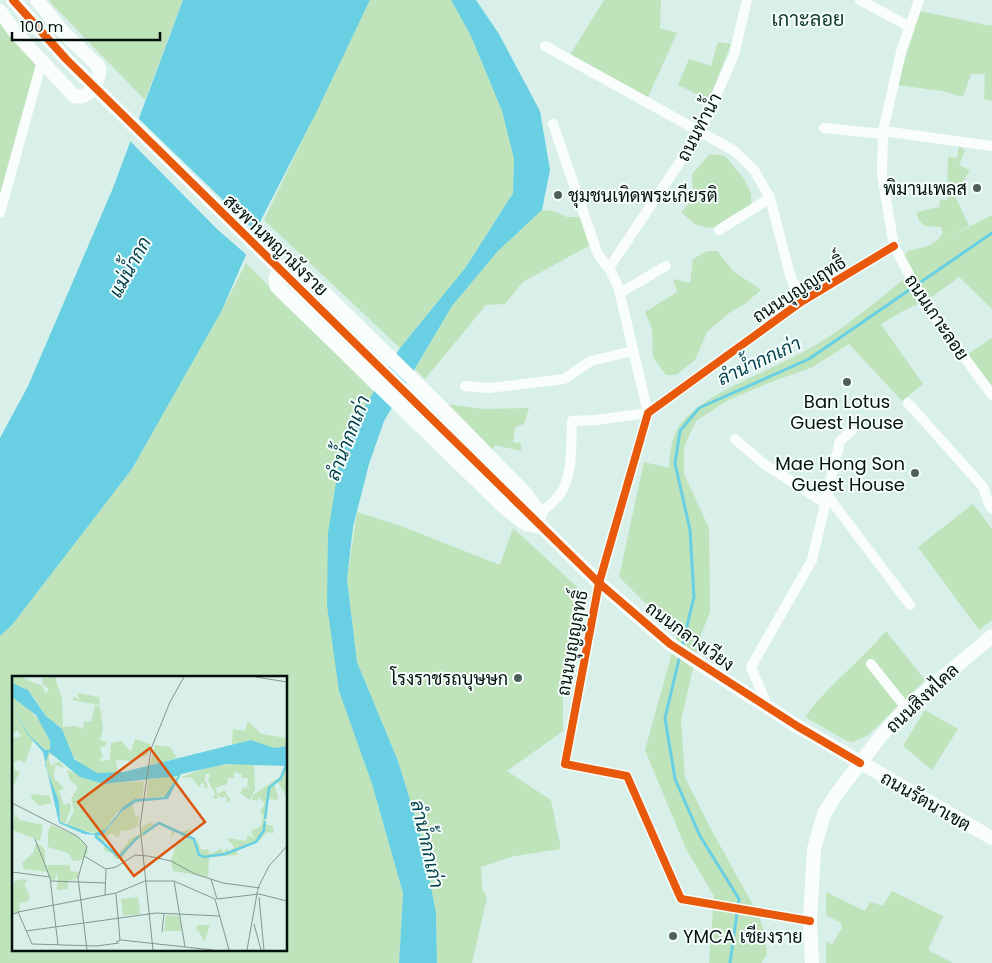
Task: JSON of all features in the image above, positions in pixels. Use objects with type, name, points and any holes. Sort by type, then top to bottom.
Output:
[{"type":"main road","name":"สะพานพญามังราย","points":[[13,0],[66,59],[522,507]]},
{"type":"main road","points":[[0,11],[14,31],[74,96],[79,98],[85,96],[98,81],[99,67],[63,32],[37,0]]},
{"type":"main road","points":[[540,513],[524,493],[414,381],[297,266],[290,264],[280,271],[276,279],[277,287],[507,510],[526,524],[542,527]]},
{"type":"main road","name":"ถนนกลางเวียง","points":[[522,507],[599,583],[670,644],[860,763]]},
{"type":"main road","name":"ถนนสิงหไคล","points":[[812,963],[810,921],[814,849],[824,814],[860,763],[906,708],[992,636]]},
{"type":"main road","name":"ถนนรัตนาเขต","points":[[860,763],[992,838]]},
{"type":"street","name":"ถนนท่าน้ำ","points":[[610,268],[700,132],[734,55],[747,0]]},
{"type":"street","points":[[860,0],[910,27]]},
{"type":"street","name":"ถนนเกาะลอย","points":[[919,0],[902,52],[883,133],[882,175],[894,246],[925,304],[992,395]]},
{"type":"street","points":[[545,46],[733,150],[754,170],[770,198],[790,275],[801,302]]},
{"type":"street","points":[[0,213],[42,61]]},
{"type":"street","points":[[542,527],[540,513],[564,489],[570,458],[572,420],[596,420],[648,413],[620,293],[610,268],[597,252],[552,124]]},
{"type":"street","points":[[824,128],[992,146]]},
{"type":"street","points":[[719,230],[770,198]]},
{"type":"street","name":"ถนนบุญญฤทธิ์","points":[[810,921],[681,899],[627,776],[565,764],[599,583],[648,413],[801,302],[894,246]]},
{"type":"street","points":[[620,293],[666,266]]},
{"type":"street","points":[[465,386],[489,388],[564,379],[591,362],[633,351]]},
{"type":"street","points":[[908,403],[983,486],[992,508]]},
{"type":"street","points":[[768,707],[751,667],[812,560],[840,441],[852,430]]},
{"type":"street","points":[[735,439],[764,464],[826,499],[910,605]]},
{"type":"street","points":[[871,664],[906,708]]},
{"type":"green space","points":[[49,0],[183,0],[145,100],[51,3]]},
{"type":"green space","points":[[370,0],[451,0],[471,36],[502,111],[514,159],[513,193],[466,267],[400,348],[264,220]]},
{"type":"green space","points":[[604,0],[661,0],[660,28],[677,33],[648,97],[570,55]]},
{"type":"green space","points":[[0,11],[42,61],[0,213]]},
{"type":"green space","points":[[920,11],[991,26],[992,21],[992,101],[984,99],[985,74],[971,74],[963,97],[942,91],[897,85]]},
{"type":"green space","points":[[718,42],[731,44],[709,100],[678,85],[689,59],[711,66]]},
{"type":"green space","points":[[959,146],[965,150],[959,165],[970,170],[955,196],[969,226],[946,239],[992,215],[992,309],[959,277],[929,299],[881,324],[923,384],[902,401],[849,344],[811,368],[728,400],[696,421],[684,447],[684,474],[709,528],[710,612],[700,637],[681,721],[685,778],[759,916],[765,935],[767,955],[761,963],[709,963],[714,896],[686,849],[645,750],[677,635],[619,577],[644,462],[669,468],[671,449],[676,431],[683,421],[695,410],[724,391],[790,359],[820,342],[861,314],[913,272],[904,257],[908,251],[932,244],[943,233],[941,227],[924,226],[918,219],[917,212],[939,207],[940,200],[947,200],[948,157],[957,158]]},
{"type":"green space","points":[[710,154],[725,156],[744,179],[751,193],[752,210],[728,226],[708,228],[695,224],[681,212],[693,199],[692,174]]},
{"type":"green space","points":[[542,210],[553,211],[567,217],[585,217],[594,243],[523,282],[505,304],[486,305],[425,379],[415,369],[452,306],[497,252]]},
{"type":"green space","points":[[707,251],[717,251],[733,271],[761,290],[707,332],[695,360],[676,375],[666,375],[653,357],[652,329],[645,312],[677,292],[673,279],[690,283],[693,259]]},
{"type":"green space","points":[[246,263],[374,392],[361,413],[340,457],[339,691],[372,784],[403,893],[399,963],[0,963],[0,636],[12,625],[132,469],[222,310]]},
{"type":"green space","points":[[992,338],[992,395],[965,358]]},
{"type":"green space","points":[[447,404],[483,409],[529,408],[524,424],[515,427],[513,442],[521,443],[521,451],[495,445],[492,451]]},
{"type":"green space","points":[[973,504],[992,529],[992,620],[979,630],[918,547]]},
{"type":"green space","points":[[357,512],[401,526],[500,565],[513,528],[587,596],[563,698],[563,731],[507,771],[551,800],[561,849],[515,856],[481,867],[482,888],[487,898],[472,963],[437,963],[436,913],[421,835],[398,761],[357,662],[347,579]]},
{"type":"green space","points":[[886,631],[925,680],[867,736],[852,742],[805,717],[824,694]]},
{"type":"green space","points":[[925,710],[958,729],[932,770],[903,746]]},
{"type":"green space","points":[[892,891],[943,916],[928,950],[953,963],[826,963],[826,941],[832,945],[842,928],[841,923],[826,915],[826,892],[865,911],[870,902],[883,906]]},
{"type":"water","name":"แม่น้ำกก","points":[[183,0],[370,0],[316,113],[262,218],[222,310],[132,469],[12,625],[0,636],[0,438],[28,386],[113,188]]},
{"type":"water","points":[[451,0],[476,0],[499,34],[540,111],[550,170],[542,210],[497,252],[452,306],[384,421],[369,464],[353,527],[347,579],[357,662],[398,761],[421,835],[436,913],[437,963],[399,963],[403,893],[372,784],[339,691],[327,605],[328,533],[340,457],[361,413],[400,348],[466,267],[513,193],[514,159],[502,111],[471,36]]},
{"type":"pier","points":[[136,116],[258,234],[248,256],[218,230],[128,139]]},
{"type":"waterway","name":"ลำน้ำกกเก่า","points":[[682,647],[694,597],[690,530],[675,463],[680,431],[699,408],[809,359],[992,233]]},
{"type":"waterway","name":"ลำน้ำกกเก่า","points":[[680,655],[665,718],[675,779],[700,836],[739,899],[730,963]]},
{"type":"cycle path","points":[[13,0],[66,59],[599,583],[670,644],[797,726],[860,763]]},
{"type":"cycle path","points":[[810,921],[681,899],[627,776],[565,764],[599,583],[648,413],[801,302],[894,246]]},
{"type":"place","name":"พิมานเพลส","points":[[977,188]]},
{"type":"place","name":"ชุมชนเทิดพระเกียรติ","points":[[558,195]]},
{"type":"place","name":"Ban Lotus Guest House","points":[[847,382]]},
{"type":"place","name":"Mae Hong Son Guest House","points":[[915,473]]},
{"type":"place","name":"โรงราชรถบุษษก","points":[[518,678]]},
{"type":"place","name":"YMCA เชียงราย","points":[[673,936]]},
{"type":"district","name":"เกาะลอย","points":[[808,19]]}]
